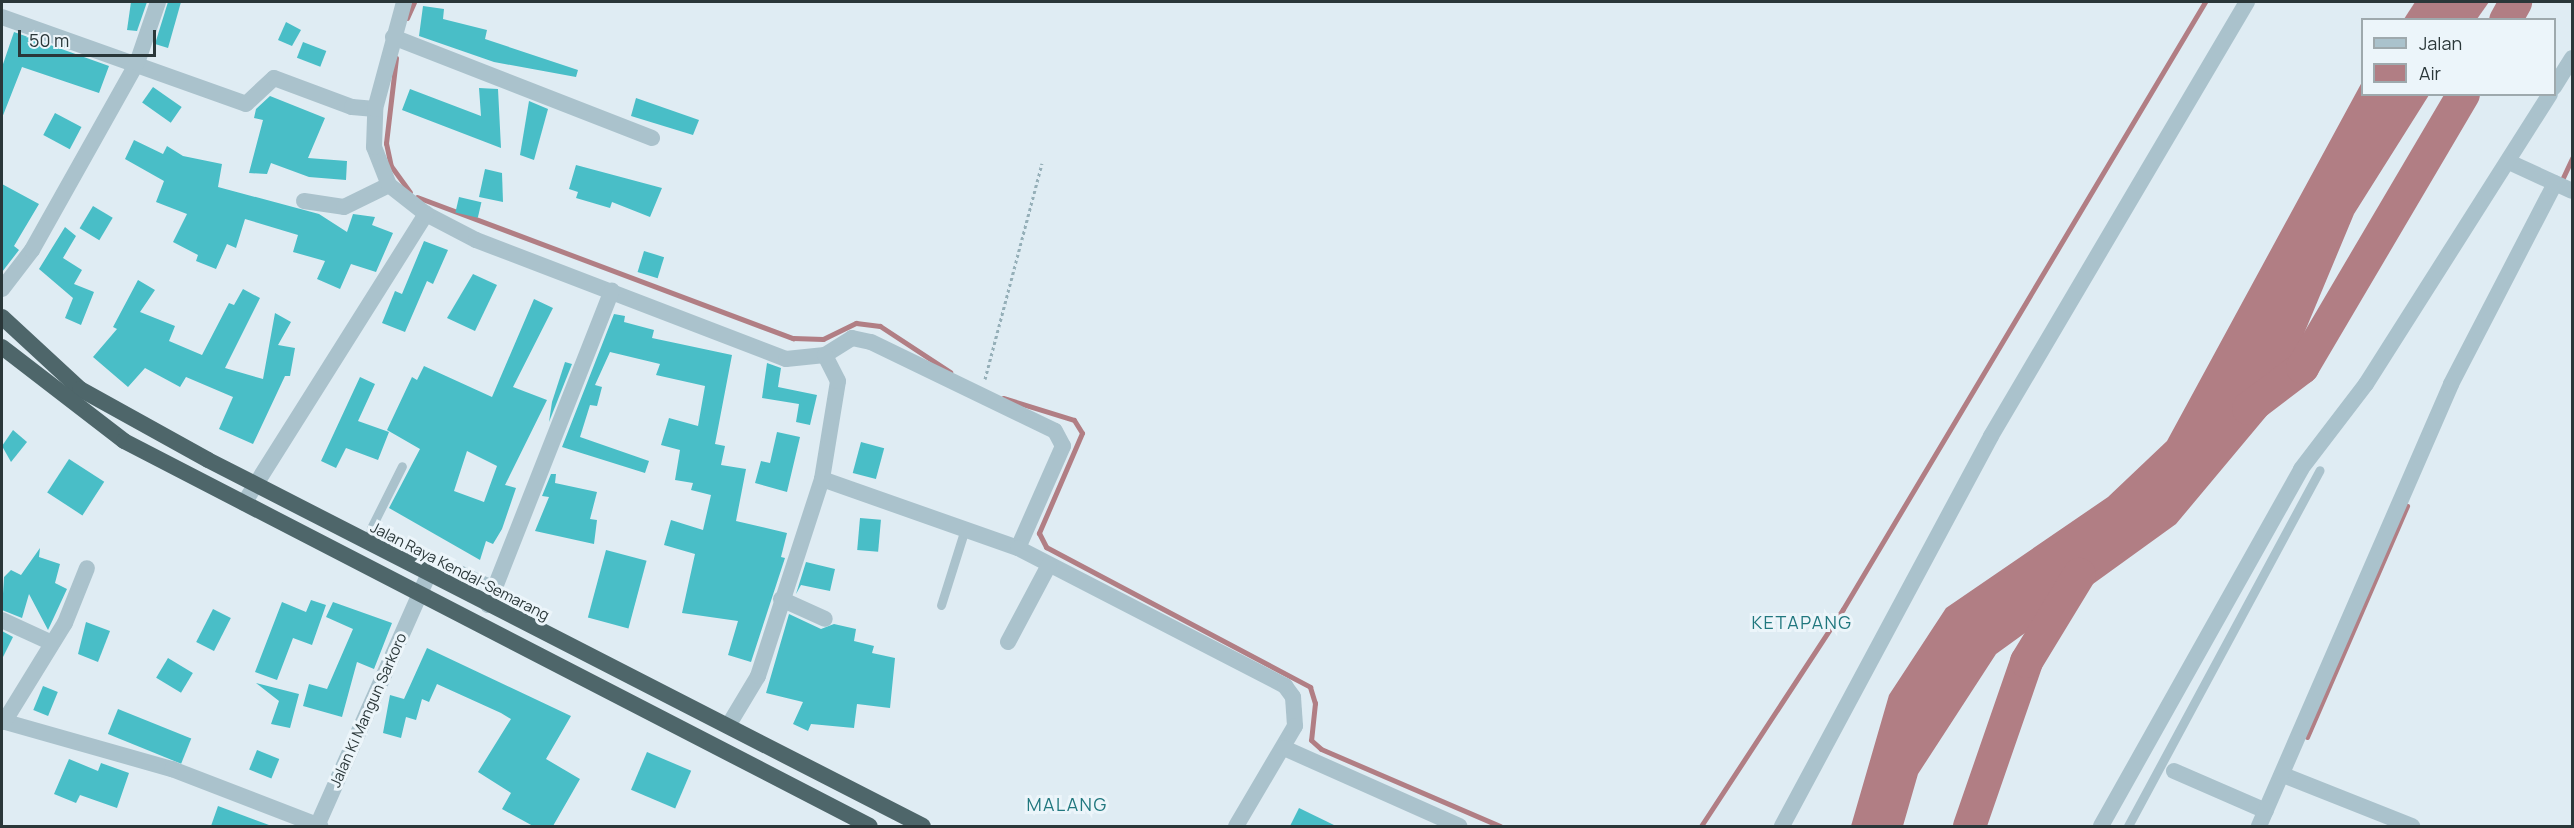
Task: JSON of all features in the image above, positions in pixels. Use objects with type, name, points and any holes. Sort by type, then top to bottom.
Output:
[{"type":"highway","name":"Jalan Raya Kendal-Semarang","points":[[2,317],[80,389],[369,545],[923,826]]},
{"type":"highway","points":[[2,347],[124,441],[870,826]]},
{"type":"street","points":[[2,289],[32,250],[136,63],[158,2]]},
{"type":"street","points":[[405,2],[399,39],[375,109],[374,147],[389,185],[426,214],[476,240],[786,359],[825,355],[852,338],[871,342],[1063,438],[1018,548]]},
{"type":"street","points":[[1782,826],[1991,436],[2247,2]]},
{"type":"street","points":[[2,17],[246,104],[274,78],[352,107],[375,109]]},
{"type":"street","points":[[399,39],[652,138]]},
{"type":"street","points":[[2556,84],[2572,58]]},
{"type":"street","points":[[2101,826],[2301,469],[2366,384],[2549,96]]},
{"type":"street","points":[[2259,826],[2451,384],[2562,186],[2509,162]]},
{"type":"street","points":[[304,201],[344,207],[389,185]]},
{"type":"street","points":[[244,504],[426,214]]},
{"type":"street","points":[[488,605],[612,291]]},
{"type":"street","points":[[728,726],[758,676],[781,599],[822,479],[838,381],[825,355]]},
{"type":"street","points":[[822,479],[1018,548],[1285,686],[1293,697],[1295,726],[1236,826]]},
{"type":"street","points":[[1008,642],[1049,565]]},
{"type":"street","points":[[87,568],[52,643],[3,722],[172,769],[318,826]]},
{"type":"street","name":"Jalan Ki Mangun Sarkoro","points":[[318,826],[428,575]]},
{"type":"street","points":[[781,599],[825,619]]},
{"type":"street","points":[[2,620],[52,643]]},
{"type":"street","points":[[1284,748],[1459,826]]},
{"type":"street","points":[[2174,771],[2266,810]]},
{"type":"street","points":[[2283,775],[2412,826]]},
{"type":"lane","points":[[369,545],[371,528],[402,466]]},
{"type":"lane","points":[[2128,826],[2320,470]]},
{"type":"lane","points":[[941,605],[965,529]]},
{"type":"lane","points":[[446,584],[460,570],[495,585]]},
{"type":"path","points":[[984,384],[1042,163]]},
{"type":"water","points":[[2415,2],[2489,2],[2478,18],[2405,18]]},
{"type":"water","points":[[2361,84],[2361,96],[2428,96],[2354,214],[2273,408],[2176,524],[1996,654],[1918,774],[1903,826],[1851,826],[1889,695],[1946,608],[2108,497],[2167,441]]},
{"type":"building","points":[[131,2],[147,2],[137,31],[127,30]]},
{"type":"building","points":[[168,2],[181,2],[168,48],[155,44]]},
{"type":"building","points":[[423,6],[444,9],[443,19],[487,30],[485,39],[578,70],[576,77],[494,62],[419,36]]},
{"type":"building","points":[[286,22],[301,30],[292,46],[278,40]]},
{"type":"building","points":[[14,32],[109,66],[99,93],[22,67],[2,118],[2,67]]},
{"type":"building","points":[[303,42],[326,51],[320,67],[297,58]]},
{"type":"building","points":[[153,87],[182,107],[171,123],[142,103]]},
{"type":"building","points":[[479,88],[498,89],[501,148],[402,110],[410,89],[481,116]]},
{"type":"building","points":[[270,96],[325,118],[308,158],[347,161],[346,180],[309,177],[271,163],[267,174],[249,173],[263,120],[254,118],[256,109]]},
{"type":"building","points":[[636,98],[699,120],[693,135],[631,116]]},
{"type":"building","points":[[529,101],[548,109],[534,160],[520,155]]},
{"type":"building","points":[[55,113],[81,127],[70,149],[43,135]]},
{"type":"building","points":[[134,140],[163,154],[167,146],[183,156],[222,164],[218,187],[319,214],[347,232],[353,214],[375,217],[372,225],[393,233],[376,272],[351,264],[340,289],[317,279],[325,261],[293,252],[298,235],[245,219],[236,248],[227,244],[216,269],[196,261],[198,255],[173,242],[187,214],[156,202],[164,181],[125,159]]},
{"type":"building","points":[[576,165],[662,188],[650,217],[612,202],[610,208],[576,198],[578,192],[569,189]]},
{"type":"building","points":[[485,169],[502,173],[503,202],[479,197]]},
{"type":"building","points":[[2,184],[39,204],[14,246],[19,250],[2,272]]},
{"type":"building","points":[[459,197],[481,202],[478,218],[455,213]]},
{"type":"building","points":[[93,206],[113,218],[99,240],[80,228]]},
{"type":"building","points":[[65,227],[76,236],[63,258],[82,270],[74,284],[94,292],[81,325],[65,318],[73,298],[39,269]]},
{"type":"building","points":[[424,241],[448,250],[433,284],[427,281],[405,332],[382,323],[395,291],[402,294]]},
{"type":"building","points":[[644,251],[664,257],[658,278],[638,272]]},
{"type":"building","points":[[473,274],[497,285],[475,331],[447,318]]},
{"type":"building","points":[[138,280],[155,290],[140,312],[175,326],[169,341],[202,355],[229,303],[234,305],[243,289],[260,298],[225,368],[263,379],[275,313],[291,322],[278,345],[295,348],[290,376],[285,376],[253,444],[219,429],[233,397],[186,377],[180,387],[145,368],[128,387],[93,357],[117,329],[113,327]]},
{"type":"building","points":[[534,299],[553,308],[513,387],[547,400],[505,485],[516,488],[502,529],[493,544],[486,541],[480,560],[389,508],[420,449],[387,430],[412,377],[417,380],[424,366],[492,397]],"holes":[[[467,451],[497,466],[484,502],[454,491]]]},
{"type":"building","points":[[614,314],[625,316],[624,322],[654,330],[652,338],[732,355],[715,444],[725,446],[721,465],[746,469],[736,521],[787,533],[781,557],[785,558],[751,662],[728,655],[738,621],[682,613],[695,554],[664,545],[671,520],[703,530],[711,495],[691,490],[693,483],[675,480],[680,450],[661,445],[669,418],[698,426],[705,386],[656,375],[660,364],[610,352],[595,385],[602,387],[597,406],[590,405],[580,437],[649,461],[645,473],[562,447]]},
{"type":"building","points":[[565,362],[572,364],[549,422],[552,402]]},
{"type":"building","points":[[767,363],[781,368],[778,387],[817,395],[810,425],[796,422],[799,404],[762,398]]},
{"type":"building","points":[[360,377],[375,384],[358,421],[389,432],[378,460],[346,448],[336,468],[321,461]]},
{"type":"building","points":[[13,430],[27,442],[11,462],[2,446]]},
{"type":"building","points":[[777,432],[800,437],[787,492],[755,483],[761,461],[770,463]]},
{"type":"building","points":[[861,442],[884,448],[876,479],[853,473]]},
{"type":"building","points":[[69,459],[104,482],[82,515],[47,493]]},
{"type":"building","points":[[551,474],[556,474],[555,483],[597,492],[590,519],[597,520],[594,544],[535,531],[549,497],[542,496]]},
{"type":"building","points":[[860,518],[881,520],[878,552],[857,550]]},
{"type":"building","points":[[40,548],[39,557],[60,564],[55,583],[67,589],[48,630],[29,594],[22,618],[2,610],[4,577],[11,570],[21,575]]},
{"type":"building","points":[[606,550],[647,561],[628,628],[588,618]]},
{"type":"building","points":[[806,562],[835,569],[830,591],[801,585],[796,594]]},
{"type":"building","points":[[311,600],[326,605],[312,645],[293,638],[277,680],[255,672],[282,602],[306,612]]},
{"type":"building","points":[[333,602],[392,623],[374,669],[357,662],[342,717],[303,706],[309,684],[327,689],[353,629],[326,617]]},
{"type":"building","points":[[213,609],[231,618],[214,651],[196,642]]},
{"type":"building","points":[[789,614],[821,629],[834,624],[856,629],[854,641],[874,646],[872,653],[895,658],[890,708],[857,704],[854,728],[811,724],[808,731],[793,724],[803,702],[766,693]]},
{"type":"building","points":[[86,622],[110,631],[98,662],[78,654]]},
{"type":"building","points":[[2,631],[13,637],[2,659]]},
{"type":"building","points":[[427,648],[571,716],[546,759],[580,779],[553,826],[533,826],[502,809],[511,793],[478,772],[511,719],[501,713],[437,684],[429,702],[422,699],[416,720],[406,717],[401,738],[383,733],[390,695],[404,699]]},
{"type":"building","points":[[168,658],[193,673],[181,693],[156,678]]},
{"type":"building","points":[[256,683],[299,694],[290,728],[271,724],[279,701]]},
{"type":"building","points":[[43,686],[58,692],[48,716],[33,710]]},
{"type":"building","points":[[118,709],[191,739],[181,764],[108,734]]},
{"type":"building","points":[[257,750],[279,759],[271,778],[249,769]]},
{"type":"building","points":[[647,752],[691,771],[675,808],[631,790]]},
{"type":"building","points":[[69,759],[98,771],[101,763],[129,773],[117,808],[80,795],[76,803],[54,794]]},
{"type":"building","points":[[218,806],[269,825],[269,826],[211,826]]},
{"type":"building","points":[[1299,808],[1336,826],[1290,826]]},
{"type":"waterway","points":[[407,18],[414,2]]},
{"type":"waterway","points":[[1701,826],[1843,609],[2205,2]]},
{"type":"waterway","points":[[2506,18],[2515,2]]},
{"type":"waterway","points":[[396,58],[386,143],[391,166],[410,192]]},
{"type":"waterway","points":[[2248,408],[2302,367],[2462,96]]},
{"type":"waterway","points":[[2560,184],[2572,158]]},
{"type":"waterway","points":[[417,197],[793,338],[823,339],[856,323],[880,326],[950,372]]},
{"type":"waterway","points":[[1003,398],[1074,420],[1082,433],[1039,533],[1046,547],[1310,687],[1315,703],[1311,740],[1321,749],[1500,826]]},
{"type":"waterway","points":[[2307,737],[2407,506]]},
{"type":"waterway","points":[[1969,826],[2026,661],[2079,574]]},
{"type":"district","name":"KETAPANG","points":[[1802,622]]},
{"type":"district","name":"MALANG","points":[[1067,804]]}]
